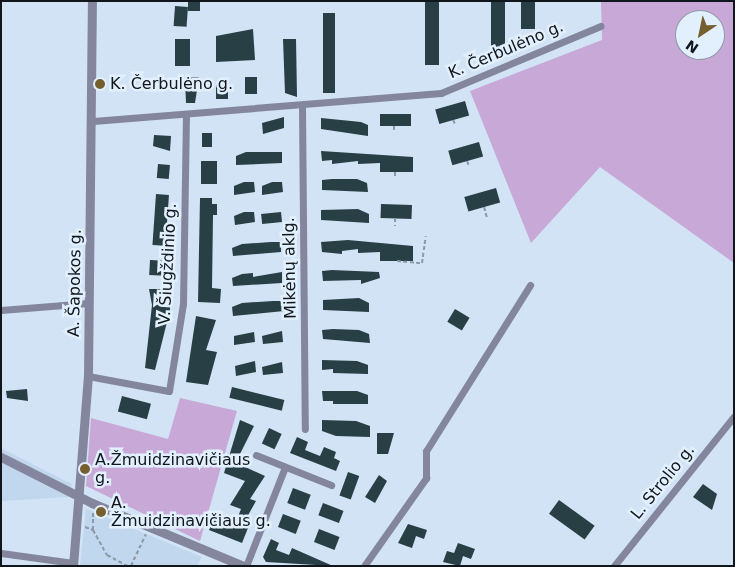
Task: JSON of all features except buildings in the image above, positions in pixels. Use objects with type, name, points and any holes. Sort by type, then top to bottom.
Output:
[{"type":"street","name":"A. Šapokos g.","points":[[73,564],[88,376],[94,121],[92,1]]},
{"type":"street","name":"K. Čerbulėno g.","points":[[94,121],[302,106],[440,93],[600,26]]},
{"type":"street","name":"Mikėnų aklg.","points":[[302,106],[305,429]]},
{"type":"street","name":"V. Šiugždinio g.","points":[[88,376],[169,391],[183,304],[186,114]]},
{"type":"street","points":[[364,566],[426,478],[426,451],[530,285]]},
{"type":"street","points":[[1,310],[89,303]]},
{"type":"street","name":"L. Strolio g.","points":[[614,566],[734,416]]},
{"type":"street","points":[[256,455],[331,485]]},
{"type":"street","points":[[1,457],[78,497],[244,566],[285,467]]},
{"type":"street","points":[[1,553],[73,564]]},
{"type":"path","points":[[453,120],[455,124]]},
{"type":"path","points":[[394,126],[394,133]]},
{"type":"path","points":[[467,161],[469,166]]},
{"type":"path","points":[[395,172],[395,178]]},
{"type":"path","points":[[484,207],[487,218]]},
{"type":"path","points":[[395,218],[395,226]]},
{"type":"path","points":[[396,261],[422,263],[426,236]]},
{"type":"path","points":[[92,503],[93,530],[107,555],[129,566],[148,526]]},
{"type":"path","points":[[76,524],[93,530]]},
{"type":"shaded area","points":[[601,1],[734,1],[734,263],[600,167],[531,243],[470,91],[602,40]]},
{"type":"shaded area","points":[[180,398],[237,411],[200,541],[86,486],[91,418],[168,439]]},
{"type":"shaded area","points":[[1,448],[72,484],[69,497],[1,501]]},
{"type":"shaded area","points":[[86,509],[202,557],[197,566],[80,566]]},
{"type":"place","name":"K. Čerbulėno g.","points":[[100,84]]},
{"type":"place","name":"A.Žmuidzinavičiaus g.","points":[[85,469]]},
{"type":"place","name":"A. Žmuidzinavičiaus g.","points":[[101,512]]}]
